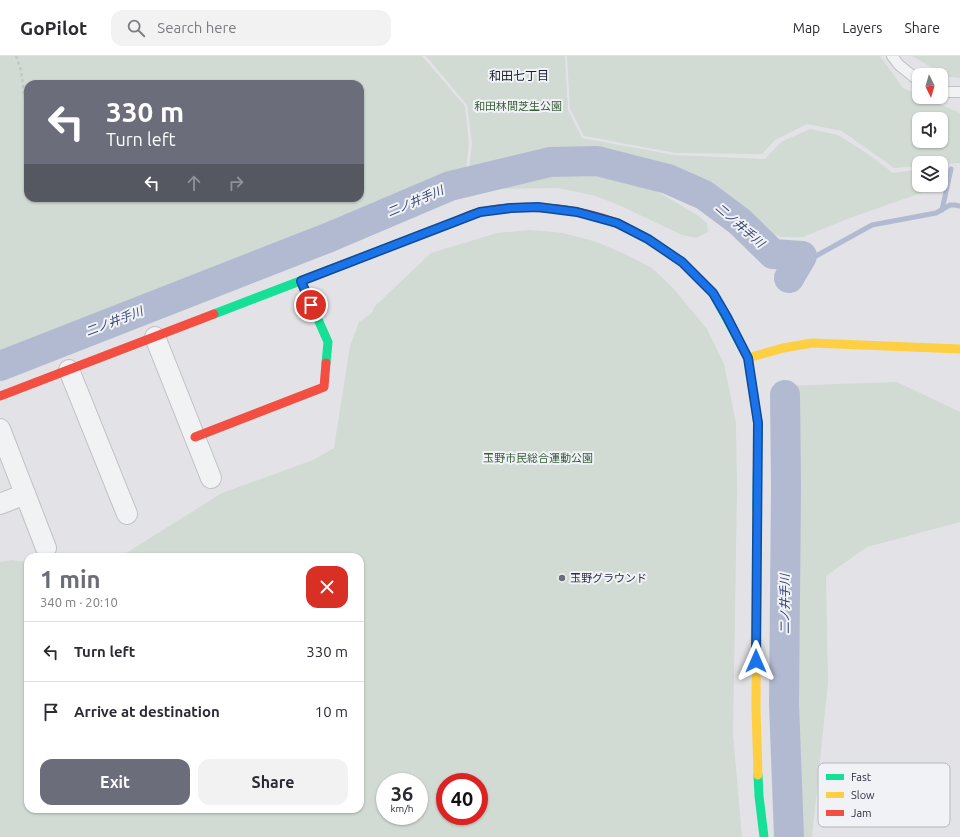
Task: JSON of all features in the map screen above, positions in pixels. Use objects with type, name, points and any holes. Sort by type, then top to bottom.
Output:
[{"type":"street","points":[[0,396],[480,212],[511,208],[538,207],[577,212],[617,223],[648,239],[682,262],[713,293],[748,358],[758,423],[756,708],[759,796],[764,837]]},
{"type":"street","points":[[195,437],[324,387],[328,342],[301,281]]},
{"type":"street","points":[[155,337],[210,478]]},
{"type":"street","points":[[748,358],[783,348],[812,343],[960,349]]},
{"type":"street","points":[[69,370],[128,514]]},
{"type":"street","points":[[0,429],[46,548]]},
{"type":"street","points":[[0,504],[25,494]]},
{"type":"lane","points":[[892,56],[898,65],[912,76]]},
{"type":"lane","points":[[948,92],[960,92]]},
{"type":"path","points":[[16,56],[21,70],[24,96]]},
{"type":"green space","points":[[0,56],[422,56],[465,106],[469,144],[463,193],[0,375]]},
{"type":"green space","name":"和田林間芝生公園","points":[[426,56],[565,56],[568,110],[582,138],[674,155],[765,159],[781,142],[810,129],[838,135],[868,154],[893,173],[912,170],[912,192],[921,192],[803,237],[781,237],[758,227],[716,194],[659,167],[607,157],[552,154],[515,163],[486,189],[466,193],[472,144],[467,105]]},
{"type":"green space","points":[[567,56],[880,56],[903,88],[912,92],[912,104],[939,104],[960,113],[960,163],[948,164],[948,156],[912,156],[912,167],[894,168],[842,131],[807,124],[775,140],[762,154],[675,153],[584,136],[570,109]]},
{"type":"green space","points":[[912,56],[960,56],[960,78],[948,76],[948,68],[933,68]]},
{"type":"green space","points":[[547,158],[595,163],[625,172],[697,215],[707,223],[708,232],[696,238],[682,235],[596,196],[558,188],[494,189],[519,165]]},
{"type":"green space","name":"玉野市民総合運動公園","points":[[530,230],[563,233],[597,242],[652,268],[673,288],[707,329],[724,364],[736,423],[737,492],[733,734],[742,837],[0,837],[0,562],[12,560],[24,562],[24,813],[364,813],[364,553],[126,553],[222,493],[313,460],[334,448],[350,346],[359,322],[372,313],[374,307],[431,253],[497,233]]},
{"type":"green space","points":[[897,382],[960,412],[960,522],[867,547],[826,576],[828,683],[820,763],[818,763],[818,779],[812,837],[783,837],[774,733],[780,386]]},
{"type":"waterway","name":"二ノ井手川","points":[[0,366],[330,237],[450,186],[550,162],[597,161],[668,179],[704,195],[739,221],[773,254],[802,256],[789,278]]},
{"type":"waterway","points":[[942,210],[951,169]]},
{"type":"waterway","points":[[802,256],[816,256],[872,225],[936,213],[950,205],[960,206]]},
{"type":"waterway","name":"二ノ井手川","points":[[785,395],[786,487],[784,704],[789,837]]},
{"type":"traffic: fast","points":[[214,314],[449,224]]},
{"type":"traffic: fast","points":[[627,228],[648,239],[682,262],[713,293],[748,358],[758,423],[757,509]]},
{"type":"traffic: fast","points":[[301,281],[328,342],[326,363]]},
{"type":"traffic: fast","points":[[758,775],[764,837]]},
{"type":"traffic: slow","points":[[748,358],[783,348],[812,343],[960,349]]},
{"type":"traffic: slow","points":[[757,509],[756,708],[758,775]]},
{"type":"traffic: jam","points":[[449,224],[481,212],[517,207],[536,207],[594,216],[627,228]]},
{"type":"traffic: jam","points":[[0,396],[214,314]]},
{"type":"traffic: jam","points":[[195,437],[324,387],[326,363]]},
{"type":"place","name":"玉野グラウンド","points":[[562,578]]},
{"type":"district","name":"和田七丁目","points":[[519,75]]},
{"type":"route","points":[[311,305],[301,281],[480,212],[511,208],[538,207],[577,212],[617,223],[648,239],[682,262],[713,293],[748,358],[758,423],[756,661]]}]
